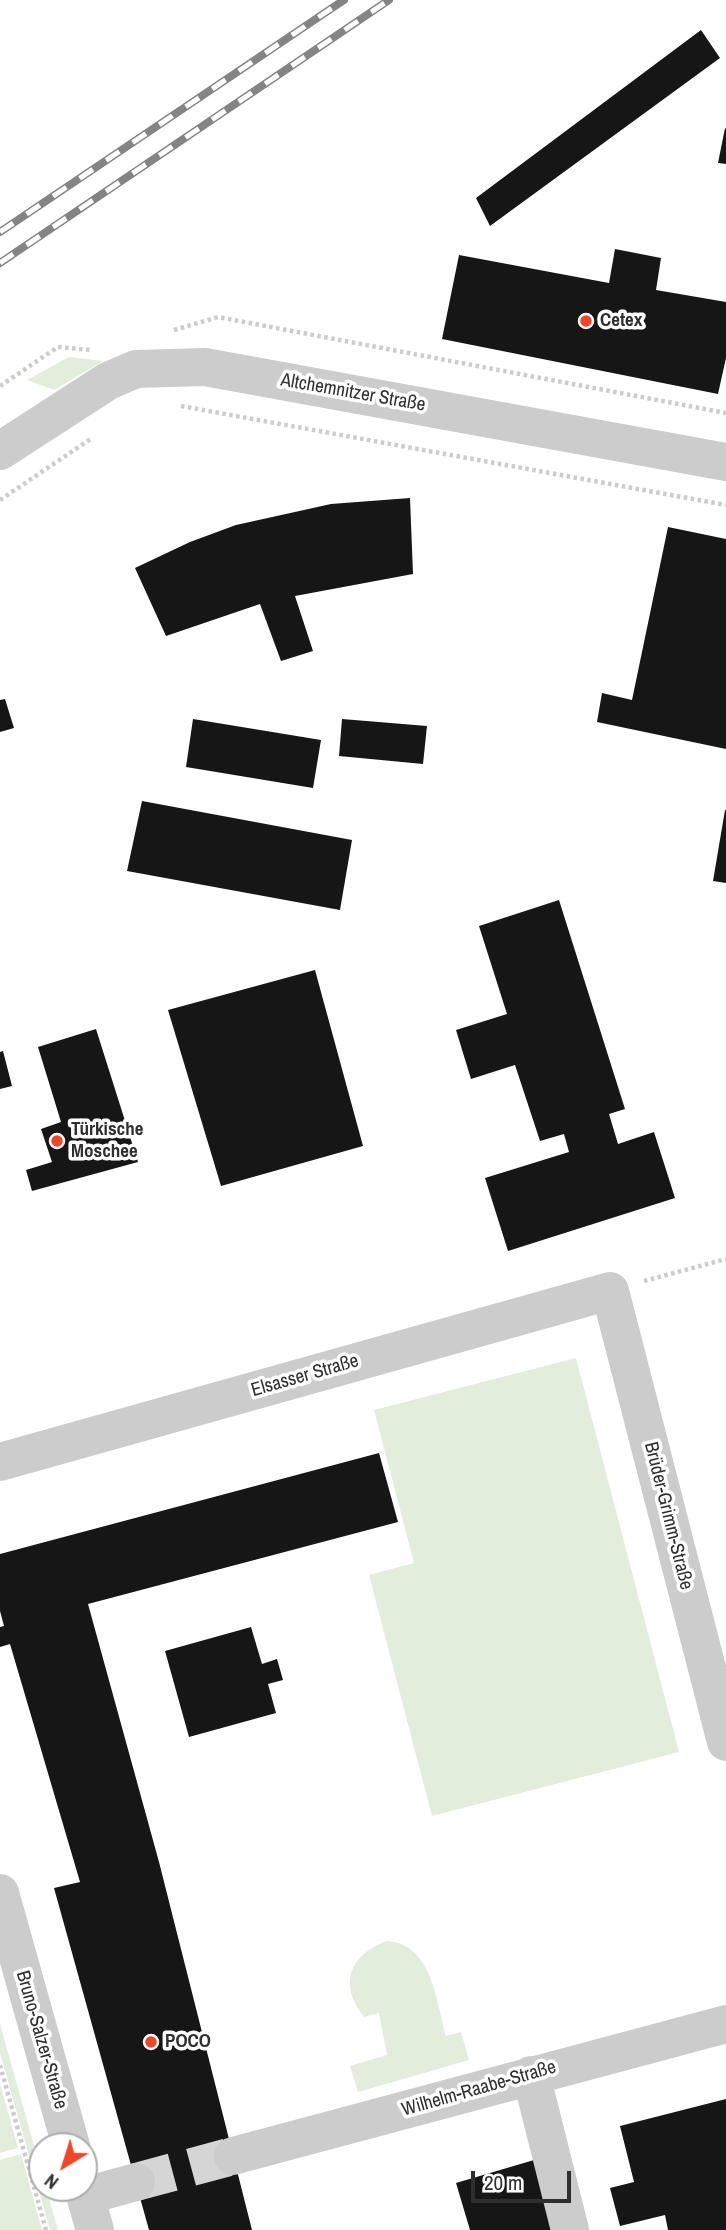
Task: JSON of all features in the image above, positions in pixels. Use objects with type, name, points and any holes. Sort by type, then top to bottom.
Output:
[{"type":"street","name":"Altchemnitzer Straße","points":[[0,451],[108,381],[136,369],[205,367],[726,462]]},
{"type":"street","name":"Elsasser Straße","points":[[0,1462],[610,1291]]},
{"type":"street","name":"Brüder-Grimm-Straße","points":[[610,1291],[726,1742]]},
{"type":"street","name":"Bruno-Salzer-Straße","points":[[0,1893],[67,2132]]},
{"type":"street","name":"Wilhelm-Raabe-Straße","points":[[233,2156],[726,2024]]},
{"type":"street","points":[[531,2075],[570,2230]]},
{"type":"street","points":[[88,2205],[136,2182]]},
{"type":"path","points":[[218,317],[726,413]]},
{"type":"path","points":[[0,386],[58,347],[102,351],[136,369]]},
{"type":"path","points":[[171,404],[726,505]]},
{"type":"path","points":[[0,500],[99,434]]},
{"type":"path","points":[[610,1291],[726,1259]]},
{"type":"path","points":[[0,2065],[47,2230]]},
{"type":"green space","points":[[69,357],[103,361],[54,390],[27,380]]},
{"type":"green space","points":[[576,1358],[679,1752],[432,1816],[369,1575],[414,1563],[374,1410]]},
{"type":"green space","points":[[386,1941],[401,1944],[423,1962],[435,1991],[446,2036],[461,2032],[469,2060],[358,2092],[350,2066],[387,2055],[379,2013],[364,2017],[351,1993],[351,1972],[363,1955]]},
{"type":"green space","points":[[0,2024],[30,2132],[28,2132],[28,2152],[0,2053]]},
{"type":"green space","points":[[0,2084],[18,2148],[0,2153]]},
{"type":"green space","points":[[21,2154],[28,2179],[28,2202],[34,2202],[42,2230],[0,2230],[0,2160]]},
{"type":"green space","points":[[42,2202],[50,2202],[58,2230],[50,2230]]},
{"type":"building","points":[[701,30],[720,58],[490,226],[476,198]]},
{"type":"building","points":[[726,129],[726,164],[718,163]]},
{"type":"building","name":"Cetex","points":[[615,249],[661,258],[656,290],[726,302],[726,358],[718,394],[442,339],[459,255],[609,283]]},
{"type":"building","points":[[410,498],[413,574],[295,596],[313,651],[281,661],[260,604],[166,636],[135,568],[190,542],[236,525],[331,504]]},
{"type":"building","points":[[668,527],[726,539],[726,749],[597,722],[602,693],[632,700]]},
{"type":"building","points":[[5,699],[14,728],[0,732],[0,700]]},
{"type":"building","points":[[193,719],[321,740],[313,788],[186,767]]},
{"type":"building","points":[[342,719],[427,726],[423,764],[339,756]]},
{"type":"building","points":[[142,801],[352,840],[340,910],[127,871]]},
{"type":"building","points":[[726,810],[726,883],[713,881]]},
{"type":"building","points":[[559,900],[625,1109],[609,1114],[618,1144],[654,1132],[675,1198],[508,1251],[485,1178],[569,1152],[564,1134],[540,1141],[515,1065],[471,1079],[456,1030],[507,1014],[479,926]]},
{"type":"building","points":[[315,970],[363,1146],[221,1186],[168,1010]]},
{"type":"building","points":[[96,1029],[138,1162],[32,1191],[26,1170],[52,1162],[41,1129],[61,1122],[38,1047]]},
{"type":"building","points":[[3,1051],[12,1086],[0,1089],[0,1052]]},
{"type":"building","points":[[379,1453],[398,1522],[88,1604],[159,1862],[252,2230],[149,2230],[54,1888],[80,1882],[10,1644],[0,1647],[0,1627],[4,1626],[0,1611],[0,1554]]},
{"type":"building","points":[[251,1627],[262,1664],[277,1659],[283,1680],[268,1684],[276,1713],[189,1737],[165,1651]]},
{"type":"building","points":[[726,2099],[726,2230],[668,2230],[665,2215],[620,2226],[610,2188],[634,2182],[620,2126]]},
{"type":"building","points":[[534,2160],[555,2230],[470,2230],[456,2183]]},
{"type":"tunnel","points":[[136,2182],[233,2156]]},
{"type":"railway","points":[[0,232],[344,0]]},
{"type":"railway","points":[[0,263],[389,0]]},
{"type":"place","name":"Cetex","points":[[586,321]]},
{"type":"place","name":"Türkische Moschee","points":[[57,1141]]},
{"type":"place","name":"POCO","points":[[151,2042]]}]
